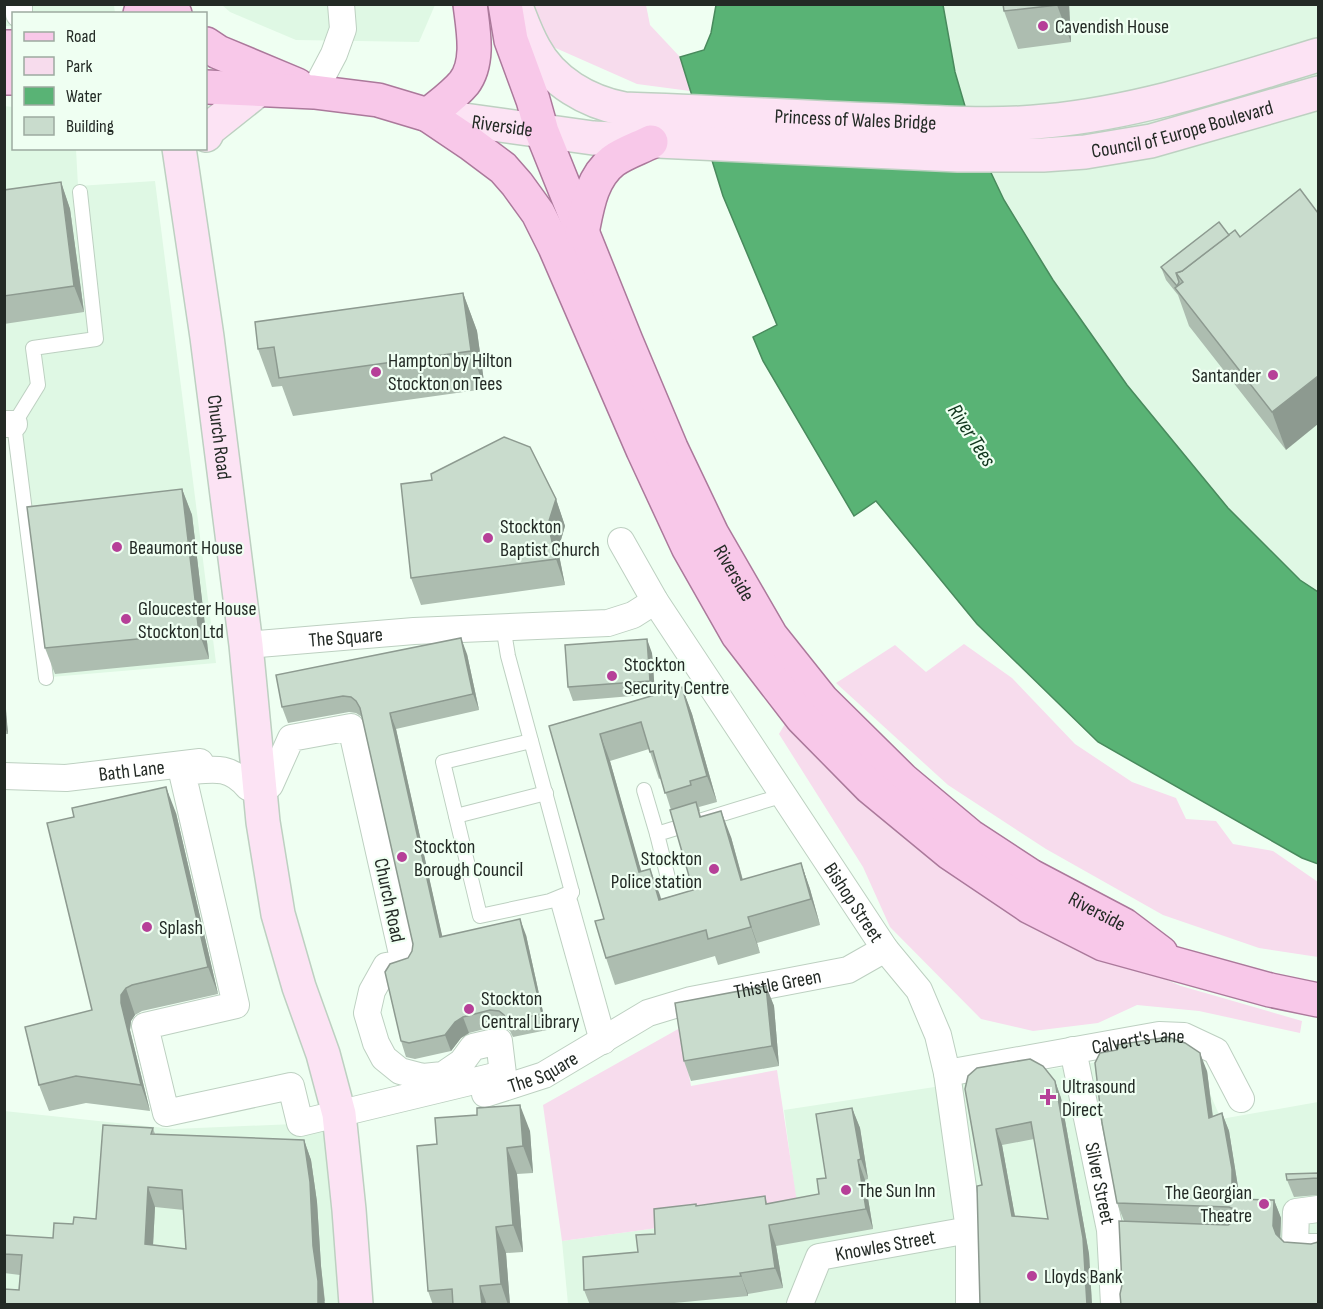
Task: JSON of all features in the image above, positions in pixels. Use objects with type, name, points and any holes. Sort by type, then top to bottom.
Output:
[{"type":"main road","points":[[428,115],[465,82],[473,64],[470,4]]},
{"type":"main road","points":[[504,4],[511,40],[542,132]]},
{"type":"main road","name":"Riverside","points":[[207,46],[314,92]]},
{"type":"main road","name":"Riverside","points":[[207,87],[314,92],[378,100],[428,115],[503,168],[538,213],[555,247],[643,450],[688,547],[738,634],[802,718],[870,787],[950,853],[1124,925],[1174,963],[1270,990],[1318,1000]]},
{"type":"main road","name":"Riverside","points":[[542,132],[626,341],[681,470],[712,534],[771,636],[822,700],[903,780],[970,836],[1012,879]]},
{"type":"main road","points":[[582,233],[591,194],[600,176],[614,161],[663,142]]},
{"type":"street","points":[[314,92],[334,54],[343,29],[341,4]]},
{"type":"street","name":"Princess of Wales Bridge","points":[[515,4],[534,49],[548,67],[577,93],[608,106],[960,123],[1044,121]]},
{"type":"street","name":"Council of Europe Boulevard","points":[[1044,121],[1117,110],[1182,96],[1318,55]]},
{"type":"street","points":[[207,133],[258,90]]},
{"type":"street","name":"Council of Europe Boulevard","points":[[1043,155],[1115,148],[1151,141],[1318,93]]},
{"type":"street","name":"Riverside","points":[[428,115],[542,132]]},
{"type":"street","points":[[542,132],[579,138],[663,142]]},
{"type":"street","name":"Princess of Wales Bridge","points":[[663,142],[958,155],[1043,155]]},
{"type":"street","name":"Church Road","points":[[179,150],[207,337],[246,645],[262,822],[278,914],[340,1118],[356,1305]]},
{"type":"street","name":"Church Road","points":[[185,198],[197,150]]},
{"type":"street","name":"Bishop Street","points":[[621,541],[655,601],[885,948],[919,990],[938,1035],[947,1072],[969,1230],[969,1305]]},
{"type":"street","name":"The Square","points":[[246,645],[503,626],[608,623],[633,615],[655,601]]},
{"type":"street","name":"Church Road","points":[[351,727],[404,963],[386,966],[372,991],[367,1013],[376,1043],[384,1058],[400,1071],[423,1077],[443,1075],[462,1062],[472,1047],[499,1041],[503,1074],[340,1118],[300,1123],[291,1086],[166,1113],[145,1026],[236,1005],[182,772],[224,769],[236,774],[248,787],[258,771],[270,785],[291,738],[351,727]]},
{"type":"street","name":"Bath Lane","points":[[4,776],[66,778],[258,771]]},
{"type":"street","points":[[569,898],[603,1041]]},
{"type":"street","name":"Thistle Green","points":[[603,1041],[648,1013],[691,1000],[848,970],[885,948]]},
{"type":"street","name":"Calvert's Lane","points":[[1073,1050],[1158,1035],[1184,1036],[1216,1051],[1241,1100]]},
{"type":"street","name":"The Square","points":[[340,1118],[492,1092],[543,1075],[603,1041]]},
{"type":"street","points":[[947,1072],[1073,1050]]},
{"type":"street","name":"Silver Street","points":[[1073,1050],[1116,1230],[1113,1305]]},
{"type":"street","points":[[1318,1209],[1296,1212],[1295,1244],[1297,1247],[1318,1247]]},
{"type":"street","name":"Knowles Street","points":[[800,1305],[819,1257],[969,1230]]},
{"type":"lane","points":[[46,678],[9,424],[38,385],[33,348],[96,339],[80,192]]},
{"type":"lane","points":[[503,626],[508,656],[546,793],[569,898],[480,916],[443,762],[531,741]]},
{"type":"lane","points":[[644,790],[668,878]]},
{"type":"lane","points":[[456,816],[546,793]]},
{"type":"lane","points":[[657,834],[784,795]]},
{"type":"shaded area","points":[[5,5],[114,5],[115,12],[12,12],[12,26],[5,26]]},
{"type":"shaded area","points":[[222,5],[435,5],[419,42],[296,40],[230,12]]},
{"type":"shaded area","points":[[943,5],[1318,5],[1318,592],[1300,580],[1228,508],[1127,385],[1053,280],[1004,200],[974,137],[955,72]]},
{"type":"shaded area","points":[[4,106],[12,107],[12,150],[76,150],[78,186],[155,181],[216,663],[39,678],[5,414]]},
{"type":"shaded area","points":[[1190,1048],[1221,1119],[1318,1102],[1318,1304],[568,1304],[562,1241],[797,1209],[784,1110]]},
{"type":"shaded area","points":[[4,1111],[174,1129],[340,1122],[356,1304],[5,1304]]},
{"type":"green space","points":[[458,5],[646,5],[650,25],[680,57],[690,91],[637,84]]},
{"type":"green space","points":[[964,644],[1012,678],[1075,744],[1132,782],[1176,798],[1186,819],[1216,821],[1233,844],[1273,851],[1318,882],[1318,957],[1259,948],[1163,915],[1046,849],[948,785],[836,683],[895,645],[926,672]]},
{"type":"green space","points":[[789,717],[1042,926],[1181,986],[1302,1021],[1300,1033],[1199,1011],[1137,1005],[1098,1023],[1033,1031],[981,1019],[890,927],[863,867],[779,734]]},
{"type":"green space","points":[[680,1028],[691,1086],[777,1070],[798,1209],[562,1241],[543,1105]]},
{"type":"water","name":"River Tees","points":[[716,5],[943,5],[955,72],[974,137],[1004,200],[1053,280],[1127,385],[1228,508],[1300,580],[1318,592],[1318,864],[1302,858],[1098,742],[977,624],[876,501],[854,516],[763,361],[753,337],[777,325],[723,196],[680,57],[704,50],[711,33]]},
{"type":"building","points":[[1003,4],[1057,4],[1057,5],[1004,11]]},
{"type":"building","points":[[61,182],[74,286],[4,296],[4,190]]},
{"type":"building","name":"Santander","points":[[1300,189],[1318,213],[1318,376],[1272,412],[1175,288],[1183,282],[1176,273],[1182,271],[1235,230],[1240,237]]},
{"type":"building","points":[[1219,222],[1229,235],[1182,271],[1176,273],[1179,282],[1177,286],[1161,267]]},
{"type":"building","points":[[463,293],[471,351],[279,378],[274,347],[258,349],[255,322]]},
{"type":"building","name":"Stockton Baptist Church","points":[[504,437],[530,447],[556,499],[548,524],[556,559],[411,578],[401,484],[432,480],[431,474]]},
{"type":"building","points":[[182,489],[199,633],[45,648],[27,507]]},
{"type":"building","points":[[461,638],[473,694],[390,713],[440,937],[520,919],[542,1014],[507,1021],[499,1011],[490,1010],[463,1017],[455,1022],[445,1035],[409,1043],[401,1041],[385,972],[390,964],[408,958],[413,944],[360,708],[351,697],[343,696],[282,707],[276,675]]},
{"type":"building","name":"Stockton Security Centre","points":[[647,639],[650,681],[568,687],[565,645]]},
{"type":"building","name":"Stockton Police station","points":[[682,687],[707,776],[690,781],[691,785],[665,793],[653,751],[650,752],[641,722],[600,734],[639,872],[650,869],[659,900],[693,890],[670,810],[696,802],[700,817],[721,811],[741,880],[801,863],[811,899],[748,917],[751,927],[708,939],[706,930],[606,958],[595,921],[604,919],[549,726]]},
{"type":"building","name":"Splash","points":[[166,787],[208,967],[132,985],[126,988],[121,995],[141,1085],[76,1076],[39,1085],[25,1027],[92,1010],[47,823],[74,817],[72,808]]},
{"type":"building","points":[[766,986],[772,1046],[684,1061],[675,1003]]},
{"type":"building","points":[[1168,1037],[1185,1043],[1200,1053],[1209,1118],[1222,1113],[1232,1169],[1232,1199],[1274,1200],[1273,1226],[1276,1234],[1284,1242],[1311,1244],[1318,1242],[1318,1305],[1121,1305],[1119,1221],[1228,1225],[1236,1221],[1237,1216],[1234,1209],[1229,1207],[1117,1203],[1102,1123],[1095,1063],[1100,1053],[1117,1050],[1116,1045]]},
{"type":"building","points":[[1030,1059],[1043,1066],[1055,1081],[1083,1238],[1087,1305],[980,1305],[977,1186],[982,1185],[965,1089],[968,1076],[977,1068]],"holes":[[[1031,1122],[1048,1219],[1012,1216],[996,1129]]]},
{"type":"building","points":[[520,1105],[523,1146],[507,1148],[513,1225],[496,1227],[501,1284],[480,1286],[482,1305],[453,1305],[452,1289],[428,1291],[417,1146],[437,1144],[435,1118],[477,1115],[477,1108]]},
{"type":"building","points":[[852,1108],[861,1159],[858,1160],[866,1209],[769,1225],[775,1268],[740,1273],[741,1276],[584,1290],[583,1257],[638,1252],[636,1235],[655,1234],[654,1209],[696,1204],[696,1206],[765,1196],[766,1204],[819,1194],[817,1179],[826,1178],[816,1114]]},
{"type":"building","points":[[103,1125],[153,1128],[151,1134],[304,1140],[310,1182],[318,1305],[4,1305],[4,1289],[19,1290],[22,1255],[4,1254],[4,1235],[53,1238],[54,1223],[73,1224],[74,1217],[96,1219]],"holes":[[[148,1187],[182,1190],[186,1249],[145,1244]]]},
{"type":"building","points":[[1318,1173],[1318,1179],[1287,1180],[1286,1174]]},
{"type":"place","name":"Cavendish House","points":[[1043,26]]},
{"type":"place","name":"Hampton by Hilton Stockton on Tees","points":[[376,372]]},
{"type":"place","name":"Santander","points":[[1273,375]]},
{"type":"place","name":"Stockton Baptist Church","points":[[488,538]]},
{"type":"place","name":"Beaumont House","points":[[117,547]]},
{"type":"place","name":"Gloucester House Stockton Ltd","points":[[126,619]]},
{"type":"place","name":"Stockton Security Centre","points":[[612,676]]},
{"type":"place","name":"Stockton Borough Council","points":[[402,857]]},
{"type":"place","name":"Stockton Police station","points":[[714,869]]},
{"type":"place","name":"Splash","points":[[147,927]]},
{"type":"place","name":"Stockton Central Library","points":[[469,1009]]},
{"type":"place","name":"Ultrasound Direct","points":[[1048,1097]]},
{"type":"place","name":"The Sun Inn","points":[[846,1190]]},
{"type":"place","name":"The Georgian Theatre","points":[[1264,1204]]},
{"type":"place","name":"Lloyds Bank","points":[[1032,1276]]}]
